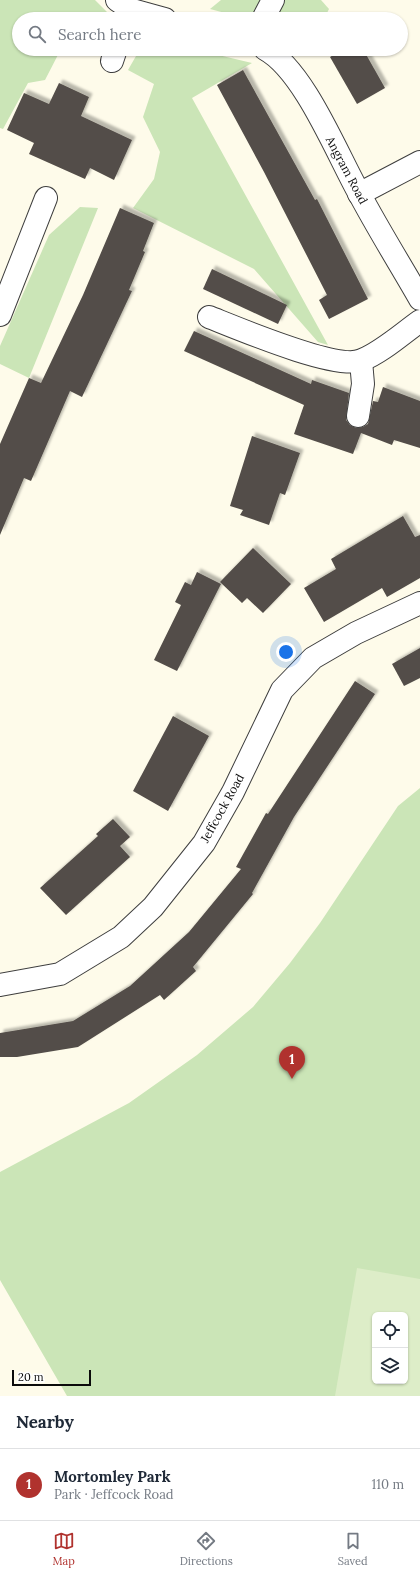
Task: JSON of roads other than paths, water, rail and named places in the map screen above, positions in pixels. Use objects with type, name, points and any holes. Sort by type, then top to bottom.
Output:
[{"type":"street","points":[[267,12],[273,0]]},
{"type":"street","name":"Angram Road","points":[[273,56],[281,63],[310,99],[359,194],[420,299]]},
{"type":"street","points":[[359,194],[420,162]]},
{"type":"street","points":[[0,315],[46,198]]},
{"type":"street","points":[[209,317],[286,346],[341,362],[362,361],[420,321]]},
{"type":"street","points":[[358,416],[363,384],[362,361]]},
{"type":"street","name":"Jeffcock Road","points":[[0,985],[60,974],[120,937],[153,907],[204,843],[233,792],[282,690],[313,658],[356,633],[420,604]]},
{"type":"place","name":"Mortomley Park","points":[[292,1079]]}]
